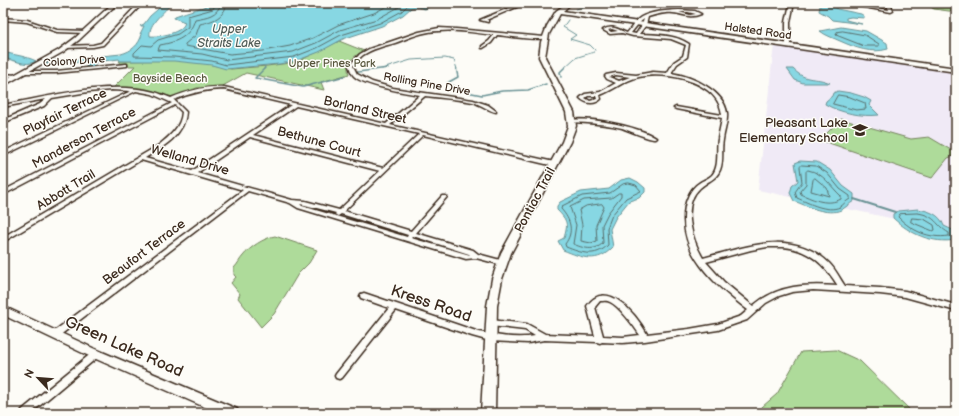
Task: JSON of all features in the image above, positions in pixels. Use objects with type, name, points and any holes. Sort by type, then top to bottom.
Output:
[{"type":"street","points":[[3,84],[65,47],[85,32],[116,3]]},
{"type":"street","points":[[65,47],[93,46],[102,44],[141,3]]},
{"type":"street","points":[[487,21],[482,20],[524,3]]},
{"type":"street","points":[[570,3],[558,12],[544,38],[542,57],[568,109],[572,121],[613,124],[631,128],[653,138]]},
{"type":"street","points":[[844,3],[891,11],[888,3]]},
{"type":"street","points":[[788,46],[788,22],[791,8]]},
{"type":"street","points":[[629,34],[641,18],[646,16],[674,12],[688,11],[697,12],[699,14],[690,16],[674,12]]},
{"type":"street","name":"Halsted Road","points":[[558,12],[956,70]]},
{"type":"street","points":[[637,35],[644,25],[646,16]]},
{"type":"street","points":[[3,19],[27,21],[57,31],[85,32]]},
{"type":"street","name":"Rolling Pine Drive","points":[[494,111],[486,105],[474,101],[423,95],[367,82],[351,72],[351,66],[357,58],[368,51],[424,32],[450,30],[544,38]]},
{"type":"street","points":[[622,32],[637,35],[668,37],[684,42],[688,46],[685,57],[675,63],[668,74]]},
{"type":"street","points":[[483,47],[490,42],[496,34]]},
{"type":"street","name":"Colony Drive","points":[[24,72],[62,72],[126,65]]},
{"type":"street","points":[[598,95],[619,83],[636,76],[652,73],[668,74],[692,81],[715,95],[722,103],[725,117],[720,140],[718,169],[715,176],[694,190],[689,199],[687,226],[692,243],[702,261],[725,288],[754,310]]},
{"type":"street","points":[[619,83],[608,78],[607,76],[616,74],[636,76]]},
{"type":"street","points":[[3,75],[17,76]]},
{"type":"street","name":"Borland Street","points":[[173,101],[197,89],[216,88],[232,90],[554,164]]},
{"type":"street","points":[[3,106],[92,91],[136,90],[159,95],[173,101]]},
{"type":"street","name":"Playfair Terrace","points":[[3,154],[136,90]]},
{"type":"street","points":[[386,126],[423,95]]},
{"type":"street","points":[[3,122],[42,105],[50,98]]},
{"type":"street","name":"Welland Drive","points":[[142,159],[161,146],[181,126],[185,119],[184,112],[173,101]]},
{"type":"street","name":"Manderson Terrace","points":[[3,193],[173,101]]},
{"type":"street","points":[[193,173],[294,105]]},
{"type":"street","points":[[676,108],[725,117]]},
{"type":"street","name":"Pontiac Trail","points":[[488,413],[491,323],[494,293],[502,263],[571,132],[572,121]]},
{"type":"street","points":[[334,218],[422,134]]},
{"type":"street","name":"Bethune Court","points":[[249,135],[384,170]]},
{"type":"street","name":"Welland Drive","points":[[142,159],[292,202],[305,203],[340,212],[472,252],[476,256]]},
{"type":"street","name":"Abbott Trail","points":[[3,240],[142,159]]},
{"type":"street","name":"Beaufort Terrace","points":[[56,334],[247,189]]},
{"type":"street","points":[[407,239],[444,197]]},
{"type":"street","name":"Welland Drive","points":[[292,202],[300,207],[334,218],[468,257],[476,256],[502,263]]},
{"type":"street","points":[[702,261],[770,244],[788,244],[804,249],[818,257],[828,266],[843,289]]},
{"type":"street","name":"Kress Road","points":[[364,296],[490,338],[528,340],[544,337],[600,340],[645,338],[718,326],[744,318],[763,301],[776,294],[792,289],[813,287],[905,294],[956,308]]},
{"type":"street","points":[[600,340],[591,306],[598,299],[606,298],[615,302],[621,307],[643,333],[645,338]]},
{"type":"street","points":[[339,376],[394,307]]},
{"type":"street","name":"Green Lake Road","points":[[3,310],[96,354],[232,413]]},
{"type":"street","points":[[491,323],[527,327],[544,337]]},
{"type":"street","points":[[25,413],[96,354]]},
{"type":"shaded area","name":"Pleasant Lake Elementary School","points":[[774,44],[956,70],[956,232],[758,190]]},
{"type":"green space","points":[[924,3],[956,3],[956,12],[934,9]]},
{"type":"green space","points":[[339,41],[364,51],[354,57],[349,63],[349,74],[321,82],[324,90],[246,73],[221,87],[197,88],[173,97],[139,89],[113,88],[135,66],[123,66],[119,61],[190,60],[231,69],[267,66],[297,62]]},
{"type":"green space","points":[[841,119],[911,139],[929,137],[956,153],[956,155],[948,158],[932,178],[820,140]]},
{"type":"green space","points":[[275,236],[317,250],[309,263],[298,274],[274,314],[261,327],[238,298],[240,294],[231,283],[236,277],[234,275],[234,268],[242,257],[253,246]]},
{"type":"green space","points":[[836,350],[860,361],[913,413],[755,413],[777,394],[801,352]]},
{"type":"water","name":"Upper Straits Lake","points":[[165,3],[172,3],[154,22],[150,31],[150,36],[159,36],[176,32],[185,22],[174,18],[175,16],[217,3],[429,3],[425,5],[429,7],[425,9],[417,7],[411,8],[403,15],[382,26],[343,39],[319,52],[296,61],[279,64],[226,69],[212,65],[174,61],[120,61],[119,59],[96,62],[94,66],[86,67],[88,61],[63,64],[44,64],[53,61],[121,54],[128,51],[137,44],[141,38],[142,34],[140,34],[144,26],[140,26],[144,24],[150,16]]},
{"type":"water","points":[[818,3],[830,3],[837,9],[861,14],[864,18],[851,17],[846,18],[846,20],[862,24],[832,20],[819,11],[820,6]]},
{"type":"water","points":[[841,27],[866,31],[887,43],[888,49],[876,51],[864,50],[827,36],[820,31]]},
{"type":"water","points":[[3,52],[36,61],[28,64],[3,59]]},
{"type":"water","points":[[787,69],[793,69],[807,78],[830,83],[803,83],[795,80]]},
{"type":"water","points":[[838,91],[851,93],[871,101],[869,105],[879,115],[851,114],[837,110],[825,104],[833,93]]},
{"type":"water","points":[[800,161],[817,162],[830,170],[843,186],[854,194],[854,201],[841,210],[830,212],[817,210],[794,201],[790,193],[792,186],[798,181],[795,163]]},
{"type":"water","points":[[630,178],[645,188],[645,192],[639,198],[629,201],[616,217],[610,229],[613,247],[601,256],[595,258],[583,257],[563,250],[558,241],[564,238],[566,223],[557,210],[557,206],[560,202],[581,192],[609,189],[621,180]]},
{"type":"water","points":[[918,209],[930,212],[937,216],[944,226],[955,231],[956,240],[947,241],[930,239],[914,233],[893,218],[893,214],[898,211]]},
{"type":"waterway","points":[[576,9],[596,3]]},
{"type":"waterway","points":[[563,69],[575,58],[594,52],[595,50],[590,45],[570,39],[576,35],[563,27],[568,20]]},
{"type":"waterway","points":[[383,69],[411,60],[445,58],[454,60],[457,69]]},
{"type":"waterway","points":[[383,69],[388,68]]},
{"type":"waterway","points":[[456,68],[458,77],[447,83],[467,92],[482,95],[502,91],[528,90],[546,84]]},
{"type":"waterway","points":[[264,69],[255,78],[303,87],[345,76]]},
{"type":"waterway","points":[[358,72],[383,69]]},
{"type":"waterway","points":[[561,77],[560,72],[563,69]]},
{"type":"waterway","points":[[854,199],[895,212]]},
{"type":"place","name":"Pleasant Lake Elementary School","points":[[860,130]]},
{"type":"park label","name":"Upper Pines Park","points":[[332,63]]},
{"type":"park label","name":"Bayside Beach","points":[[170,78]]}]
